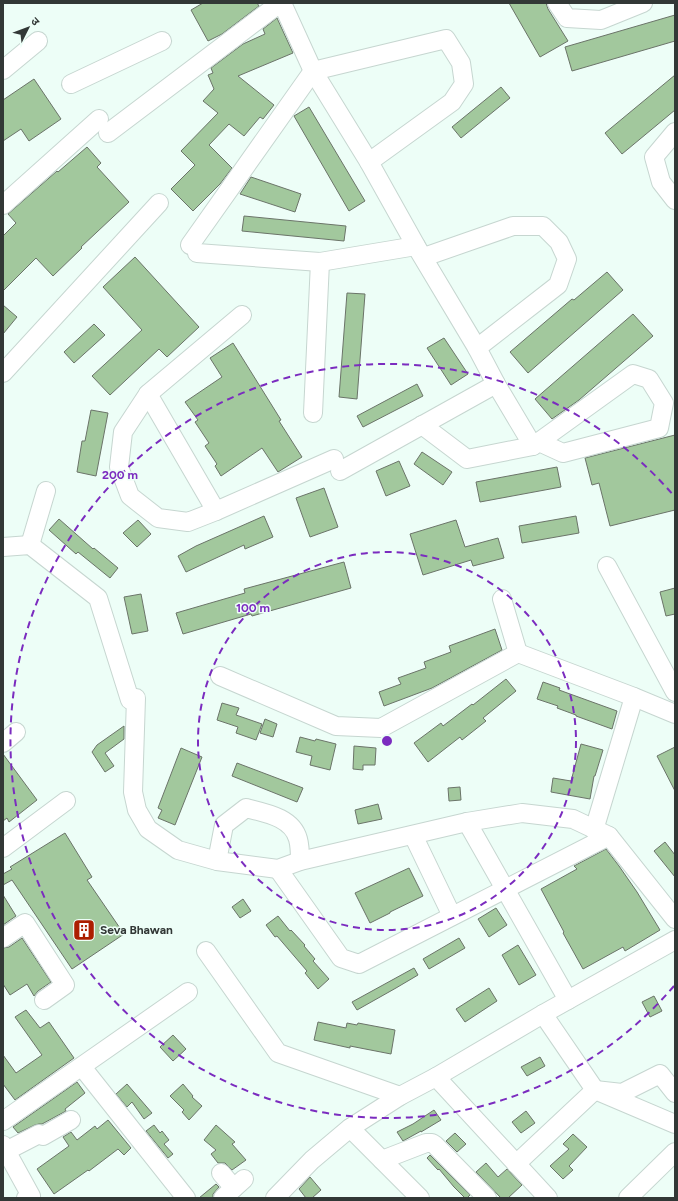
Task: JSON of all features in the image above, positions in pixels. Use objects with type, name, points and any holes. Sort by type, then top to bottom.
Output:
[{"type":"street","points":[[3,206],[104,126],[281,3],[313,71],[369,162],[478,348],[496,384],[536,444],[563,453],[659,428],[664,403],[648,379],[633,374],[536,444],[467,459],[422,425]]},
{"type":"street","points":[[557,3],[567,18],[600,20],[643,3]]},
{"type":"street","points":[[369,162],[452,102],[464,84],[461,63],[446,39],[313,71],[194,249],[320,262],[420,251],[512,226],[543,226],[560,242],[567,259],[558,284],[478,348]]},
{"type":"street","points":[[3,70],[38,41]]},
{"type":"street","points":[[71,84],[162,41]]},
{"type":"street","points":[[675,132],[654,158],[661,182],[675,200]]},
{"type":"street","points":[[3,373],[159,203]]},
{"type":"street","points":[[313,413],[320,262]]},
{"type":"street","points":[[242,315],[148,394],[123,432],[119,467],[130,496],[158,518],[188,522],[337,465],[422,425],[496,384]]},
{"type":"street","points":[[148,394],[216,511]]},
{"type":"street","points":[[30,544],[46,491]]},
{"type":"street","points":[[3,547],[30,544],[98,598],[133,699],[133,792],[137,810],[148,829],[178,850],[217,861],[278,870],[300,861],[467,822],[522,813],[573,819],[602,833],[675,919]]},
{"type":"street","points":[[608,566],[675,692]]},
{"type":"street","points":[[502,599],[518,653]]},
{"type":"street","points":[[220,676],[336,726],[381,728],[518,653],[675,714]]},
{"type":"street","points":[[278,870],[341,958],[359,964],[505,888],[602,833],[634,697]]},
{"type":"street","points":[[3,848],[66,801]]},
{"type":"street","points":[[217,861],[224,825],[246,808],[270,814],[290,825],[298,838],[300,861]]},
{"type":"street","points":[[467,822],[568,1000]]},
{"type":"street","points":[[412,834],[452,916]]},
{"type":"street","points":[[3,938],[25,923],[65,985],[44,1000]]},
{"type":"street","points":[[274,1198],[312,1160],[350,1128],[400,1096],[436,1077],[543,1014],[675,940]]},
{"type":"street","points":[[206,951],[278,1053],[400,1096]]},
{"type":"street","points":[[3,1121],[188,992]]},
{"type":"street","points":[[543,1014],[595,1090],[675,1124]]},
{"type":"street","points":[[82,1067],[186,1198]]},
{"type":"street","points":[[516,1164],[595,1090],[622,1093],[660,1074],[675,1093]]},
{"type":"street","points":[[436,1077],[548,1198]]},
{"type":"street","points":[[26,1198],[31,1196],[5,1148],[39,1134],[43,1136],[71,1120]]},
{"type":"street","points":[[350,1128],[420,1198]]},
{"type":"street","points":[[382,1160],[426,1143],[432,1143],[487,1198]]},
{"type":"street","points":[[628,1198],[675,1152]]},
{"type":"street","points":[[221,1174],[234,1188]]},
{"type":"building","points":[[203,3],[257,3],[259,6],[222,34],[208,41],[191,10]]},
{"type":"building","points":[[509,3],[546,3],[548,9],[568,41],[540,57]]},
{"type":"building","points":[[675,15],[675,41],[572,71],[565,47]]},
{"type":"building","points":[[277,18],[293,53],[238,76],[274,105],[263,119],[260,117],[244,136],[229,124],[209,145],[232,168],[220,184],[193,211],[171,189],[195,165],[181,151],[218,113],[203,101],[214,89],[208,75],[213,73],[211,68],[243,44],[265,34],[263,29]]},
{"type":"building","points":[[675,75],[675,110],[622,154],[605,133]]},
{"type":"building","points":[[34,79],[61,119],[29,141],[21,129],[3,141],[3,100]]},
{"type":"building","points":[[501,87],[510,98],[461,138],[452,127]]},
{"type":"building","points":[[309,107],[365,201],[349,211],[294,116]]},
{"type":"building","points":[[87,147],[101,163],[97,167],[129,202],[81,247],[82,248],[53,276],[36,258],[3,291],[3,236],[16,223],[8,214]]},
{"type":"building","points":[[251,177],[301,194],[295,212],[240,194]]},
{"type":"building","points":[[244,216],[346,226],[344,241],[242,231]]},
{"type":"building","points":[[135,257],[199,327],[167,357],[159,349],[110,395],[92,376],[142,330],[103,287]]},
{"type":"building","points":[[607,272],[623,290],[528,373],[510,352],[572,299],[574,300]]},
{"type":"building","points":[[347,293],[365,294],[357,399],[339,397]]},
{"type":"building","points":[[3,305],[17,317],[3,334]]},
{"type":"building","points":[[633,314],[653,336],[579,400],[552,419],[535,399]]},
{"type":"building","points":[[94,324],[105,335],[74,363],[64,352]]},
{"type":"building","points":[[444,338],[468,374],[451,385],[427,348]]},
{"type":"building","points":[[233,343],[302,457],[278,472],[262,448],[221,476],[215,466],[217,464],[205,446],[209,443],[195,422],[198,420],[185,402],[222,377],[210,358]]},
{"type":"building","points":[[417,384],[423,396],[363,427],[357,416]]},
{"type":"building","points":[[91,410],[108,413],[96,476],[77,472],[82,441],[85,441]]},
{"type":"building","points":[[675,435],[675,510],[610,526],[599,483],[592,485],[585,458]]},
{"type":"building","points":[[422,452],[452,472],[443,485],[414,464]]},
{"type":"building","points":[[399,461],[410,486],[386,496],[376,471]]},
{"type":"building","points":[[557,467],[561,487],[480,502],[476,482]]},
{"type":"building","points":[[324,488],[338,527],[310,537],[296,498]]},
{"type":"building","points":[[264,516],[273,537],[245,549],[244,545],[186,572],[178,556],[196,546]]},
{"type":"building","points":[[576,516],[579,533],[522,543],[519,526]]},
{"type":"building","points":[[59,519],[93,549],[94,548],[118,568],[110,578],[78,552],[76,554],[49,530]]},
{"type":"building","points":[[138,520],[151,534],[137,547],[123,533]]},
{"type":"building","points":[[456,520],[465,547],[498,538],[504,558],[473,566],[471,560],[423,575],[410,534]]},
{"type":"building","points":[[344,562],[351,588],[252,616],[251,614],[183,634],[176,613],[245,593],[244,589]]},
{"type":"building","points":[[675,588],[675,614],[666,616],[660,592]]},
{"type":"building","points":[[141,594],[148,631],[132,634],[124,597]]},
{"type":"building","points":[[495,629],[502,650],[432,688],[384,706],[379,692],[401,684],[398,678],[426,668],[424,662],[451,652],[449,646]]},
{"type":"building","points":[[506,679],[516,691],[483,718],[486,721],[462,740],[460,737],[428,762],[414,743],[441,723],[443,726]]},
{"type":"building","points":[[543,682],[560,688],[559,690],[617,711],[612,729],[557,708],[558,706],[537,699]]},
{"type":"building","points":[[222,703],[239,708],[236,715],[262,724],[256,740],[236,733],[238,727],[217,720]]},
{"type":"building","points":[[265,719],[277,724],[273,737],[260,733]]},
{"type":"building","points":[[124,726],[124,739],[105,753],[114,766],[105,772],[92,752],[97,745]]},
{"type":"building","points":[[300,737],[336,744],[330,770],[310,765],[312,756],[296,752]]},
{"type":"building","points":[[581,744],[603,750],[594,776],[590,799],[551,792],[553,778],[571,781]]},
{"type":"building","points":[[354,746],[376,748],[375,765],[363,765],[363,770],[353,769]]},
{"type":"building","points":[[675,747],[675,791],[657,756]]},
{"type":"building","points":[[181,748],[202,757],[175,825],[158,818],[162,810],[158,808]]},
{"type":"building","points":[[3,754],[37,800],[9,822],[7,818],[3,821]]},
{"type":"building","points":[[237,763],[303,788],[297,802],[232,776]]},
{"type":"building","points":[[460,787],[461,800],[449,801],[448,788]]},
{"type":"building","points":[[378,804],[382,819],[358,824],[355,810]]},
{"type":"building","points":[[65,833],[92,877],[87,880],[124,934],[72,969],[12,880],[3,885],[3,874],[12,869],[10,867]]},
{"type":"building","points":[[665,842],[675,855],[675,877],[654,851]]},
{"type":"building","points":[[606,849],[637,892],[660,930],[625,951],[623,947],[583,969],[541,889],[577,869],[574,866]]},
{"type":"building","points":[[409,868],[423,896],[370,923],[355,893]]},
{"type":"building","points":[[3,895],[16,916],[3,925]]},
{"type":"building","points":[[243,899],[251,911],[240,918],[232,907]]},
{"type":"building","points":[[496,908],[507,925],[489,937],[478,919]]},
{"type":"building","points":[[278,916],[290,931],[291,930],[305,945],[304,946],[315,959],[313,961],[329,979],[318,989],[305,973],[307,971],[277,936],[275,937],[266,925]]},
{"type":"building","points":[[22,938],[51,982],[38,991],[34,996],[27,984],[10,995],[3,984],[3,948],[9,947]]},
{"type":"building","points":[[459,938],[465,948],[429,969],[423,959]]},
{"type":"building","points":[[518,945],[536,975],[519,985],[502,955]]},
{"type":"building","points":[[414,968],[418,975],[357,1010],[352,1002]]},
{"type":"building","points":[[489,988],[497,1001],[465,1022],[456,1009]]},
{"type":"building","points":[[654,996],[662,1011],[650,1017],[642,1002]]},
{"type":"building","points":[[26,1010],[40,1028],[49,1022],[74,1058],[15,1100],[3,1084],[3,1055],[16,1073],[42,1055],[15,1017]]},
{"type":"building","points":[[318,1022],[346,1028],[347,1023],[357,1025],[358,1023],[395,1030],[391,1054],[350,1046],[350,1048],[314,1040]]},
{"type":"building","points":[[173,1035],[186,1049],[173,1061],[160,1047]]},
{"type":"building","points":[[540,1057],[545,1066],[527,1076],[521,1067]]},
{"type":"building","points":[[77,1082],[85,1093],[65,1109],[66,1111],[42,1124],[35,1125],[18,1133],[13,1127]]},
{"type":"building","points":[[127,1084],[152,1113],[144,1119],[132,1102],[127,1107],[116,1094]]},
{"type":"building","points":[[183,1084],[193,1096],[192,1097],[202,1106],[189,1120],[182,1112],[184,1110],[170,1096]]},
{"type":"building","points":[[434,1110],[441,1120],[403,1141],[397,1132],[413,1124]]},
{"type":"building","points":[[526,1111],[535,1123],[521,1133],[512,1122]]},
{"type":"building","points":[[108,1120],[131,1148],[124,1155],[118,1149],[89,1171],[88,1170],[54,1194],[37,1169],[69,1146],[63,1137],[71,1132],[77,1140],[95,1126],[97,1129]]},
{"type":"building","points":[[154,1125],[160,1133],[162,1131],[169,1140],[164,1144],[173,1154],[168,1158],[146,1131]]},
{"type":"building","points":[[216,1125],[235,1142],[232,1144],[246,1160],[232,1170],[225,1163],[218,1163],[211,1154],[216,1150],[204,1140]]},
{"type":"building","points":[[455,1133],[466,1144],[457,1152],[446,1141]]},
{"type":"building","points":[[573,1134],[587,1147],[569,1166],[573,1170],[563,1179],[550,1166],[569,1149],[563,1144]]},
{"type":"building","points":[[430,1155],[470,1195],[467,1198],[465,1198],[454,1187],[439,1169],[438,1170],[427,1158]]},
{"type":"building","points":[[486,1163],[498,1177],[507,1169],[522,1185],[508,1198],[501,1198],[476,1172]]},
{"type":"building","points":[[310,1177],[321,1190],[312,1198],[306,1198],[299,1189]]},
{"type":"building","points":[[216,1184],[219,1187],[213,1194],[213,1198],[199,1198]]},
{"type":"place","name":"Seva Bhawan","points":[[84,930]]}]
